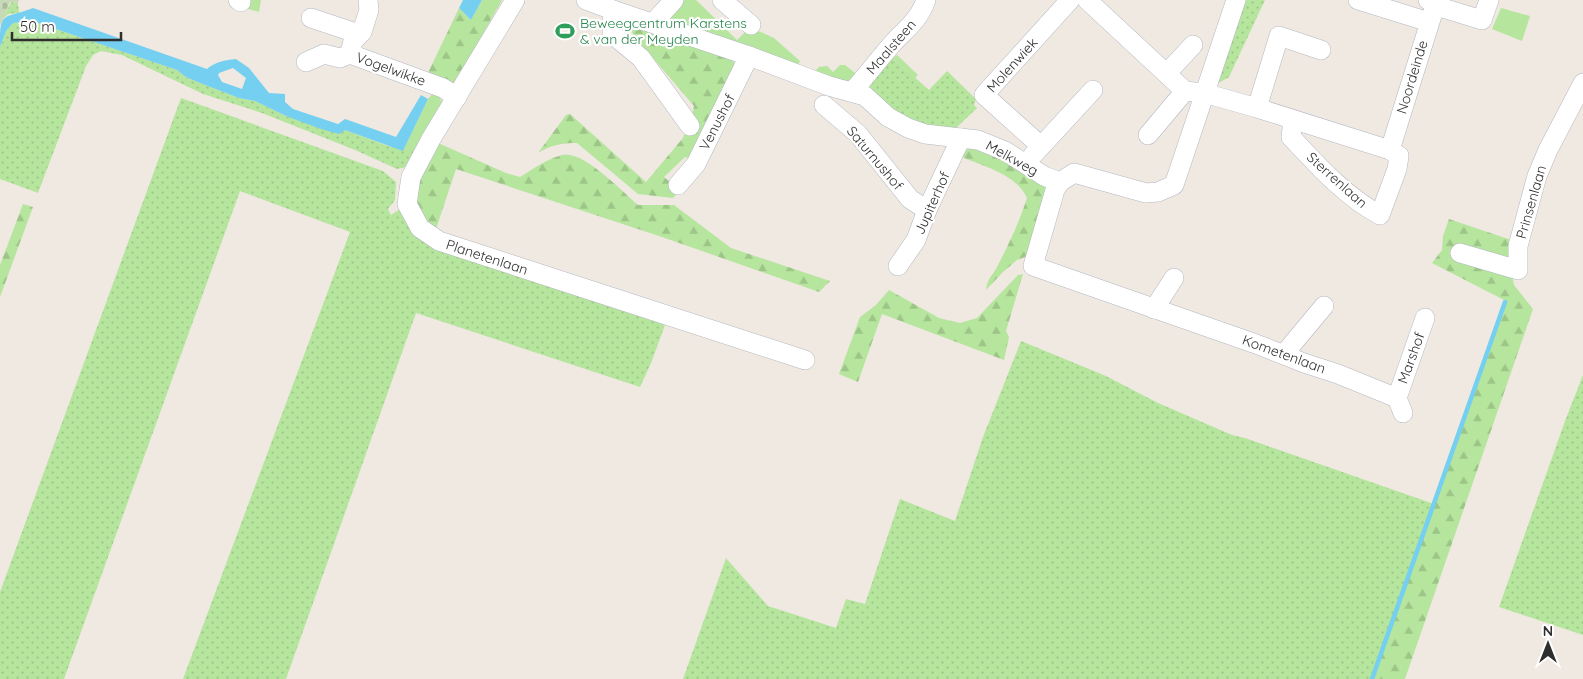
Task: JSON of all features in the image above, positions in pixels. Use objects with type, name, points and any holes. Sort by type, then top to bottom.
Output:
[{"type":"street","name":"Vogelwikke","points":[[368,0],[369,10],[362,32],[353,41],[350,54],[443,88],[457,97]]},
{"type":"street","name":"Planetenlaan","points":[[516,0],[411,177],[407,204],[420,228],[438,241],[804,360]]},
{"type":"street","name":"Melkweg","points":[[586,0],[750,56],[829,86],[866,96],[888,117],[908,128],[925,134],[978,140],[1026,163],[1044,176],[1060,182]]},
{"type":"street","points":[[653,24],[674,0]]},
{"type":"street","points":[[722,0],[751,25]]},
{"type":"street","name":"Maalsteen","points":[[852,92],[893,43],[914,24],[926,0]]},
{"type":"street","name":"Molenwiek","points":[[1041,146],[984,95],[1070,0]]},
{"type":"street","points":[[1087,0],[1185,91],[1204,93],[1257,108],[1390,150]]},
{"type":"street","points":[[1060,182],[1074,173],[1146,193],[1158,192],[1174,185],[1190,163],[1204,93],[1236,0]]},
{"type":"street","points":[[1358,0],[1431,9],[1482,20],[1489,0]]},
{"type":"street","name":"Noordeinde","points":[[1390,150],[1431,9]]},
{"type":"street","points":[[613,10],[612,34],[641,58],[690,126]]},
{"type":"street","points":[[311,18],[360,34]]},
{"type":"street","points":[[1257,108],[1279,36],[1321,50]]},
{"type":"street","points":[[1166,73],[1193,45]]},
{"type":"street","points":[[306,62],[324,54],[340,58],[350,54]]},
{"type":"street","name":"Venushof","points":[[678,185],[696,164],[750,56]]},
{"type":"street","name":"Prinsenlaan","points":[[1460,254],[1518,270],[1518,246],[1537,176],[1548,150],[1583,83]]},
{"type":"street","points":[[1026,163],[1094,90]]},
{"type":"street","points":[[1148,135],[1185,91]]},
{"type":"street","name":"Saturnushof","points":[[824,105],[858,134],[910,199],[928,210]]},
{"type":"street","name":"Sterrenlaan","points":[[1293,120],[1291,137],[1314,162],[1364,206],[1380,215],[1397,170],[1399,156],[1390,150]]},
{"type":"street","name":"Jupiterhof","points":[[898,266],[916,240],[961,138]]},
{"type":"street","name":"Kometenlaan","points":[[1060,182],[1055,190],[1034,266],[1284,354],[1304,364],[1338,374],[1400,406]]},
{"type":"street","points":[[1154,309],[1174,278]]},
{"type":"street","points":[[1284,354],[1324,306]]},
{"type":"street","name":"Marshof","points":[[1400,406],[1425,318]]},
{"type":"green space","points":[[0,0],[19,0],[18,3],[10,2],[0,26]]},
{"type":"green space","points":[[242,0],[261,0],[259,12],[245,8]]},
{"type":"green space","points":[[482,0],[502,0],[455,83],[427,75],[459,8],[471,20]]},
{"type":"green space","points":[[682,0],[696,0],[737,40],[750,27],[774,38],[800,61],[796,68],[668,21]]},
{"type":"green space","points":[[1244,0],[1265,0],[1229,77],[1217,84]]},
{"type":"green space","points":[[11,2],[18,3],[19,13],[8,14],[2,20]]},
{"type":"green space","points":[[1501,8],[1530,16],[1522,41],[1492,29]]},
{"type":"green space","points":[[32,21],[177,70],[186,77],[200,83],[239,98],[255,101],[286,116],[345,130],[388,146],[418,150],[407,167],[397,169],[262,113],[203,94],[122,55],[101,51],[93,55],[86,66],[38,193],[0,179],[0,47],[6,31],[13,23]]},
{"type":"green space","points":[[634,27],[733,60],[735,68],[694,160],[685,157],[664,177],[680,190],[673,198],[638,194],[577,143],[557,145],[538,153],[566,115],[570,114],[646,182],[683,138],[694,106],[635,37],[631,31]]},
{"type":"green space","points":[[897,55],[918,75],[915,78],[893,58]]},
{"type":"green space","points":[[893,58],[929,90],[947,71],[976,99],[974,105],[977,108],[956,128],[929,126],[895,112],[863,88]]},
{"type":"green space","points":[[840,65],[845,65],[859,76],[847,84],[813,73],[819,67],[827,66],[833,72]]},
{"type":"green space","points":[[435,91],[443,103],[418,150],[403,151],[428,99]]},
{"type":"green space","points":[[181,98],[383,171],[396,182],[395,200],[388,209],[391,215],[400,209],[414,233],[423,241],[438,248],[665,325],[640,387],[416,313],[286,679],[183,679],[350,232],[240,191],[64,679],[0,679],[0,592]]},
{"type":"green space","points":[[438,143],[506,173],[520,177],[540,164],[562,155],[580,158],[602,173],[638,205],[674,205],[731,248],[830,281],[819,292],[662,237],[456,169],[436,229],[426,223],[422,217],[416,205],[414,192],[419,177]]},
{"type":"green space","points":[[972,146],[979,147],[1047,183],[1048,190],[1028,256],[1017,260],[986,290],[988,282],[1014,231],[1027,198],[1022,190],[1008,177],[962,157],[964,152]]},
{"type":"green space","points":[[23,204],[33,207],[0,297],[0,265]]},
{"type":"green space","points":[[1449,219],[1517,242],[1511,268],[1514,285],[1533,309],[1405,679],[1371,679],[1506,301],[1432,263],[1442,250],[1443,236]]},
{"type":"green space","points":[[1023,274],[1006,331],[1009,337],[1004,360],[882,314],[858,382],[839,374],[860,317],[876,305],[889,290],[939,318],[960,323],[977,318],[1018,275]]},
{"type":"green space","points":[[1021,341],[1106,376],[1158,403],[1232,435],[1434,504],[1371,679],[683,679],[726,558],[768,606],[836,628],[846,599],[865,604],[900,499],[955,521],[983,437]]},
{"type":"green space","points":[[1583,375],[1583,635],[1499,607]]},
{"type":"water","points":[[463,0],[482,0],[471,20],[459,8]]},
{"type":"water","points":[[33,8],[207,69],[220,62],[236,59],[249,68],[269,93],[285,94],[285,102],[293,109],[338,124],[345,119],[396,137],[421,95],[428,99],[403,151],[345,130],[339,134],[321,129],[286,116],[255,101],[239,98],[200,83],[186,77],[177,70],[32,21],[13,23],[6,31],[0,47],[1,27],[5,18]],"holes":[[[233,68],[246,78],[242,89],[222,82],[218,75]]]},
{"type":"waterway","points":[[1372,679],[1505,302]]},
{"type":"place","name":"Beweegcentrum Karstens & van der Meyden","points":[[565,31]]}]
